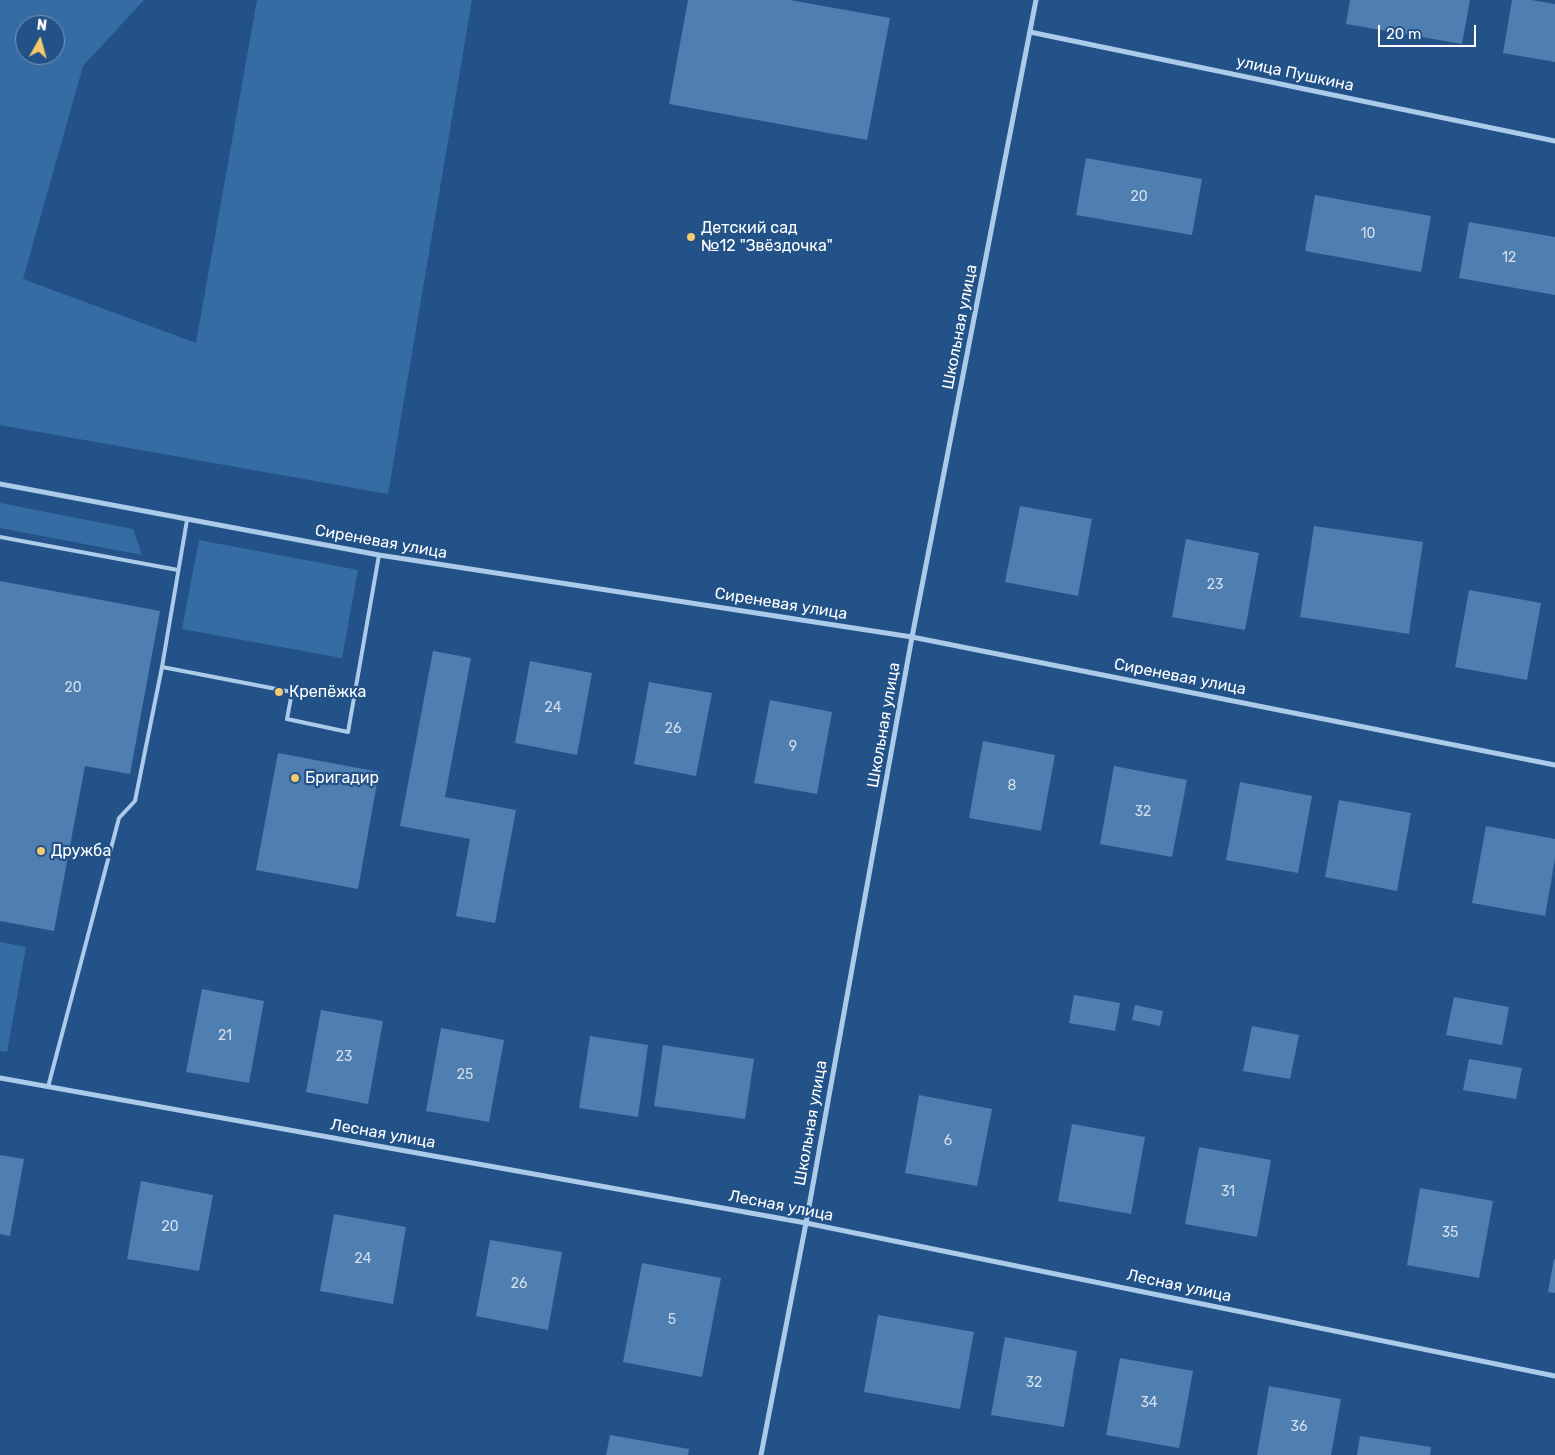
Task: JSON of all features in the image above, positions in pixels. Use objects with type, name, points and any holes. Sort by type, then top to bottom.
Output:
[{"type":"street","name":"Школьная улица","points":[[761,1455],[806,1223],[912,637],[1036,0]]},
{"type":"street","name":"улица Пушкина","points":[[1030,32],[1555,141]]},
{"type":"street","name":"Сиреневая улица","points":[[0,484],[379,555],[912,637],[1555,765]]},
{"type":"street","name":"Лесная улица","points":[[0,1078],[806,1223],[1555,1376]]},
{"type":"lane","points":[[48,1086],[119,818],[135,802],[162,667],[187,520]]},
{"type":"lane","points":[[0,537],[178,570]]},
{"type":"lane","points":[[162,667],[292,692],[287,719],[348,732],[379,555]]},
{"type":"shaded area","points":[[0,0],[144,0],[83,66],[23,279],[196,343],[257,0],[472,0],[388,494],[0,425]]},
{"type":"shaded area","points":[[0,503],[133,529],[142,555],[0,528]]},
{"type":"shaded area","points":[[199,540],[358,570],[342,658],[182,629]]},
{"type":"shaded area","points":[[0,942],[26,947],[7,1052],[0,1051]]},
{"type":"building","points":[[688,0],[790,0],[890,18],[867,140],[669,104]]},
{"type":"building","points":[[1350,0],[1470,0],[1462,44],[1346,24]]},
{"type":"building","points":[[1512,0],[1532,0],[1555,4],[1555,62],[1503,53]]},
{"type":"building","points":[[1086,158],[1202,179],[1192,235],[1076,215]]},
{"type":"building","points":[[1315,195],[1431,216],[1421,272],[1305,251]]},
{"type":"building","points":[[1469,222],[1555,237],[1555,295],[1459,278]]},
{"type":"building","points":[[1020,506],[1092,519],[1078,596],[1005,582]]},
{"type":"building","points":[[1314,526],[1423,542],[1409,634],[1300,617]]},
{"type":"building","points":[[1186,539],[1259,553],[1245,630],[1172,617]]},
{"type":"building","points":[[0,581],[160,611],[130,774],[85,766],[54,931],[0,921]]},
{"type":"building","points":[[1469,590],[1541,603],[1527,680],[1455,667]]},
{"type":"building","points":[[433,651],[471,658],[445,797],[516,810],[495,923],[456,916],[470,839],[400,826]]},
{"type":"building","points":[[530,661],[592,673],[577,755],[515,743]]},
{"type":"building","points":[[649,682],[712,693],[696,776],[634,764]]},
{"type":"building","points":[[770,700],[832,712],[817,794],[754,783]]},
{"type":"building","points":[[983,741],[1055,755],[1041,831],[969,818]]},
{"type":"building","points":[[278,753],[379,772],[358,889],[256,870]]},
{"type":"building","points":[[1114,766],[1187,780],[1172,857],[1100,844]]},
{"type":"building","points":[[1240,782],[1312,796],[1298,873],[1226,860]]},
{"type":"building","points":[[1339,800],[1411,813],[1397,891],[1325,877]]},
{"type":"building","points":[[1486,826],[1555,839],[1555,859],[1545,916],[1472,903]]},
{"type":"building","points":[[202,989],[264,1001],[249,1083],[186,1072]]},
{"type":"building","points":[[1074,995],[1120,1003],[1115,1031],[1069,1023]]},
{"type":"building","points":[[1454,997],[1509,1007],[1502,1045],[1446,1035]]},
{"type":"building","points":[[1135,1005],[1163,1011],[1160,1026],[1132,1020]]},
{"type":"building","points":[[321,1010],[383,1021],[368,1104],[306,1092]]},
{"type":"building","points":[[1252,1026],[1299,1035],[1290,1079],[1243,1071]]},
{"type":"building","points":[[441,1028],[504,1040],[489,1122],[426,1111]]},
{"type":"building","points":[[590,1036],[648,1045],[638,1117],[579,1108]]},
{"type":"building","points":[[663,1045],[754,1059],[745,1119],[654,1106]]},
{"type":"building","points":[[1469,1059],[1522,1068],[1516,1099],[1463,1090]]},
{"type":"building","points":[[919,1095],[992,1109],[977,1186],[905,1173]]},
{"type":"building","points":[[1072,1124],[1145,1137],[1131,1214],[1058,1201]]},
{"type":"building","points":[[1199,1147],[1271,1160],[1257,1237],[1185,1224]]},
{"type":"building","points":[[0,1155],[24,1159],[10,1236],[0,1234]]},
{"type":"building","points":[[141,1181],[213,1195],[199,1271],[127,1259]]},
{"type":"building","points":[[1420,1188],[1493,1201],[1479,1278],[1407,1265]]},
{"type":"building","points":[[334,1214],[406,1227],[393,1304],[320,1291]]},
{"type":"building","points":[[490,1240],[562,1252],[548,1330],[476,1316]]},
{"type":"building","points":[[1555,1259],[1555,1293],[1548,1292]]},
{"type":"building","points":[[642,1263],[721,1278],[702,1377],[623,1362]]},
{"type":"building","points":[[878,1315],[974,1332],[960,1409],[864,1392]]},
{"type":"building","points":[[1005,1337],[1077,1351],[1064,1427],[991,1415]]},
{"type":"building","points":[[1120,1358],[1193,1371],[1179,1448],[1106,1435]]},
{"type":"building","points":[[1269,1386],[1341,1399],[1331,1455],[1257,1455]]},
{"type":"building","points":[[610,1435],[689,1449],[688,1455],[606,1455]]},
{"type":"building","points":[[1360,1436],[1431,1447],[1430,1455],[1357,1455]]},
{"type":"place","name":"Детский сад №12 \"Звёздочка\"","points":[[691,237]]},
{"type":"place","name":"Крепёжка","points":[[279,692]]},
{"type":"place","name":"Бригадир","points":[[295,778]]},
{"type":"place","name":"Дружба","points":[[41,851]]}]
